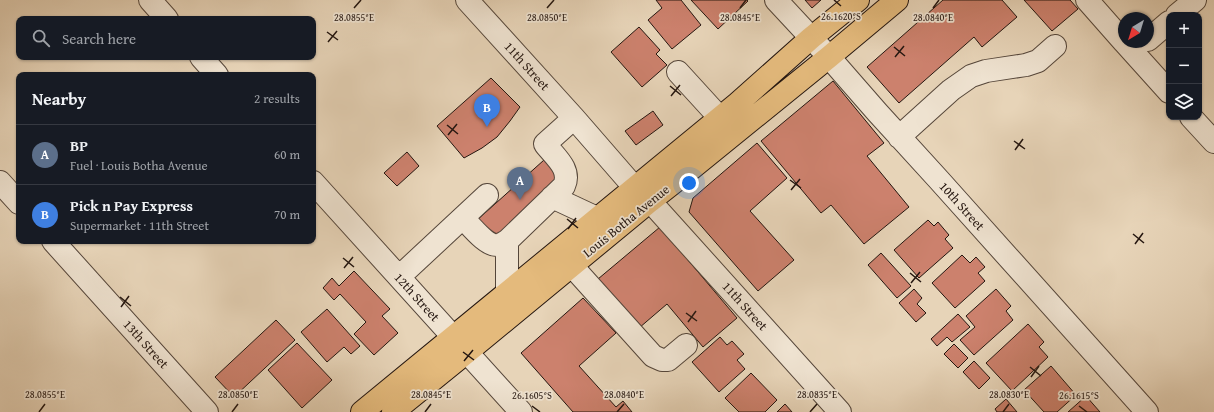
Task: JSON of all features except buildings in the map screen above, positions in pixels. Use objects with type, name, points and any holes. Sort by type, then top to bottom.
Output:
[{"type":"main road","name":"Louis Botha Avenue","points":[[393,412],[572,266],[642,194],[720,118],[811,38],[858,0]]},
{"type":"main road","name":"Louis Botha Avenue","points":[[362,412],[598,218],[692,168],[897,0]]},
{"type":"street","points":[[150,0],[164,16]]},
{"type":"street","name":"11th Street","points":[[467,0],[840,412]]},
{"type":"street","name":"10th Street","points":[[776,0],[829,57],[899,137],[1147,412]]},
{"type":"street","points":[[1087,0],[1118,28]]},
{"type":"street","points":[[1181,12],[1195,0]]},
{"type":"street","points":[[1154,32],[1166,24]]},
{"type":"street","points":[[899,137],[951,90],[971,76],[986,71],[1026,65],[1038,61],[1055,46]]},
{"type":"street","points":[[1138,48],[1166,88]]},
{"type":"street","points":[[204,60],[214,72]]},
{"type":"street","points":[[678,72],[720,118]]},
{"type":"street","points":[[463,218],[491,244],[498,245],[507,241],[564,186],[567,181],[562,165],[544,144],[574,118]]},
{"type":"street","points":[[1195,120],[1214,142]]},
{"type":"street","points":[[0,182],[16,200]]},
{"type":"street","name":"12th Street","points":[[316,185],[521,412]]},
{"type":"street","points":[[399,277],[487,195]]},
{"type":"street","points":[[552,197],[598,218]]},
{"type":"street","points":[[507,241],[507,292]]},
{"type":"street","name":"13th Street","points":[[56,244],[207,412]]},
{"type":"street","points":[[572,266],[653,356],[662,360],[668,360],[686,345]]},
{"type":"place","name":"Pick n Pay Express","points":[[487,127]]},
{"type":"place","name":"BP","points":[[520,200]]}]
